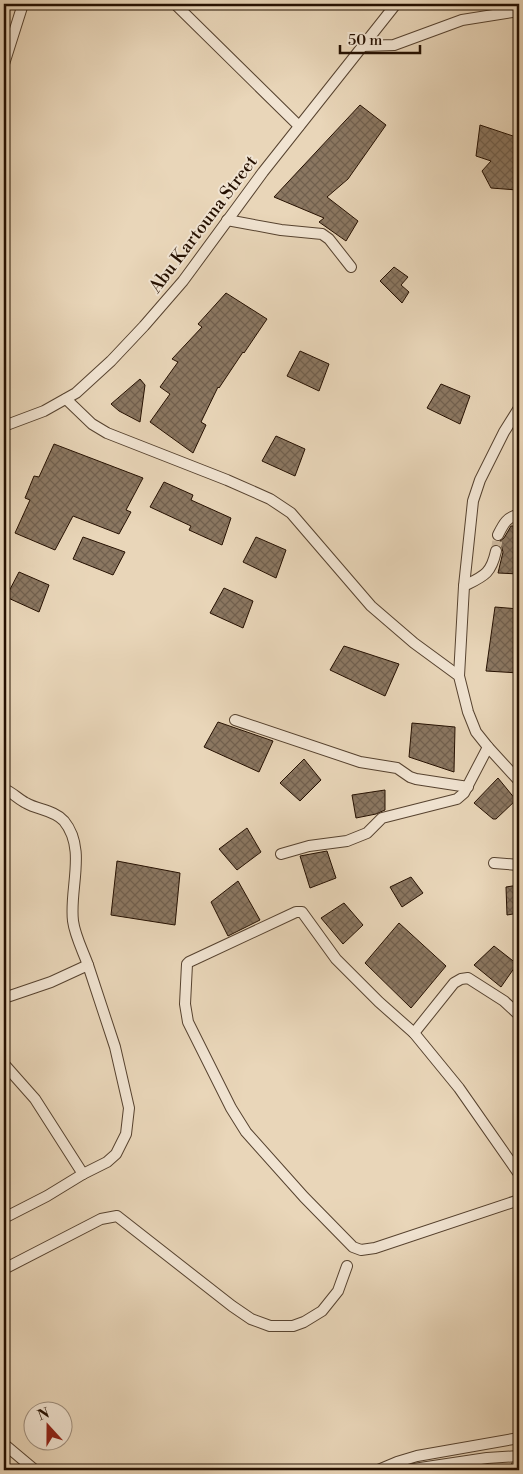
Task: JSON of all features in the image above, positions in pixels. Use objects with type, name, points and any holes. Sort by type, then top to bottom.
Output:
[{"type":"street","points":[[4,64],[23,4]]},
{"type":"street","points":[[175,4],[299,126]]},
{"type":"street","name":"Abu Kartouna Street","points":[[4,426],[44,411],[66,399],[111,361],[144,326],[183,280],[299,126],[396,4]]},
{"type":"street","points":[[362,46],[394,45],[462,20],[519,12]]},
{"type":"street","points":[[227,220],[281,230],[322,234],[330,239],[350,267]]},
{"type":"street","points":[[66,399],[92,424],[107,432],[227,480],[270,499],[284,508],[297,520],[372,606],[408,638],[459,676]]},
{"type":"street","points":[[519,408],[504,432],[476,490],[471,511],[464,586],[459,676],[472,724],[488,747],[519,782]]},
{"type":"street","points":[[498,535],[503,524],[509,518],[519,515]]},
{"type":"street","points":[[464,586],[484,576],[494,563],[496,551]]},
{"type":"street","points":[[235,720],[360,762],[397,768],[416,779],[468,787]]},
{"type":"street","points":[[281,854],[309,846],[347,841],[367,833],[382,818],[457,799],[462,796],[468,787],[488,747]]},
{"type":"street","points":[[4,789],[27,804],[58,816],[64,821],[73,836],[76,853],[73,919],[115,1047],[130,1108],[126,1134],[116,1154],[107,1162],[4,1218]]},
{"type":"street","points":[[494,864],[519,865]]},
{"type":"street","points":[[519,1174],[459,1088],[414,1033],[379,1002],[336,959],[300,911],[207,952],[187,964],[185,1004],[188,1022],[241,1125],[304,1197],[353,1247],[361,1250],[374,1248],[519,1200]]},
{"type":"street","points":[[4,998],[51,982],[88,965]]},
{"type":"street","points":[[414,1033],[454,983],[461,979],[468,978],[504,1001],[519,1016]]},
{"type":"street","points":[[4,1064],[40,1106],[83,1174]]},
{"type":"street","points":[[4,1269],[101,1219],[117,1216],[232,1306],[260,1323],[279,1327],[292,1326],[304,1322],[322,1311],[338,1291],[347,1266]]},
{"type":"street","points":[[378,1470],[417,1456],[519,1438]]},
{"type":"street","points":[[4,1444],[35,1470]]},
{"type":"street","points":[[407,1470],[487,1458],[519,1456]]},
{"type":"street","points":[[515,1470],[519,1460]]},
{"type":"building","points":[[360,105],[386,125],[348,179],[327,197],[358,221],[346,241],[319,222],[324,218],[274,197]]},
{"type":"building","points":[[480,125],[519,138],[517,190],[491,188],[482,171],[491,161],[476,156]]},
{"type":"building","points":[[394,267],[408,277],[401,285],[409,292],[402,303],[380,281]]},
{"type":"building","points":[[226,293],[267,319],[218,387],[201,422],[206,425],[193,453],[150,422],[170,394],[160,387],[178,362],[172,359],[202,327],[198,324]]},
{"type":"building","points":[[300,351],[329,364],[319,391],[287,376]]},
{"type":"building","points":[[140,379],[145,385],[140,422],[119,411],[111,404]]},
{"type":"building","points":[[441,384],[470,396],[460,424],[427,408]]},
{"type":"building","points":[[276,436],[305,449],[295,476],[262,461]]},
{"type":"building","points":[[54,444],[143,478],[126,510],[131,512],[119,534],[73,516],[55,550],[15,533],[30,500],[25,498],[34,476],[39,477]]},
{"type":"building","points":[[164,482],[193,495],[191,500],[231,518],[222,545],[189,530],[191,526],[150,507]]},
{"type":"building","points":[[511,526],[519,526],[519,574],[498,573],[503,552],[500,541]]},
{"type":"building","points":[[83,537],[125,552],[113,575],[73,559]]},
{"type":"building","points":[[256,537],[286,550],[276,578],[243,562]]},
{"type":"building","points":[[19,572],[49,585],[39,612],[6,597]]},
{"type":"building","points":[[224,588],[253,601],[243,628],[210,613]]},
{"type":"building","points":[[495,607],[519,609],[519,673],[486,671]]},
{"type":"building","points":[[344,646],[399,664],[385,696],[330,670]]},
{"type":"building","points":[[218,722],[273,741],[259,772],[204,747]]},
{"type":"building","points":[[412,723],[455,727],[454,772],[409,757]]},
{"type":"building","points":[[304,759],[321,780],[300,801],[280,783]]},
{"type":"building","points":[[498,778],[516,800],[496,819],[493,819],[474,803]]},
{"type":"building","points":[[385,790],[385,810],[356,818],[352,795]]},
{"type":"building","points":[[247,828],[261,852],[237,870],[219,849]]},
{"type":"building","points":[[327,851],[336,878],[310,888],[300,856]]},
{"type":"building","points":[[117,861],[180,873],[175,925],[111,915]]},
{"type":"building","points":[[411,877],[423,893],[402,907],[390,887]]},
{"type":"building","points":[[238,881],[260,920],[228,936],[211,902]]},
{"type":"building","points":[[519,885],[519,913],[507,915],[506,887]]},
{"type":"building","points":[[344,903],[363,925],[343,944],[321,918]]},
{"type":"building","points":[[399,923],[446,966],[411,1008],[365,963]]},
{"type":"building","points":[[494,946],[517,964],[501,987],[474,965]]},
{"type":"tunnel","points":[[496,551],[498,535]]}]
